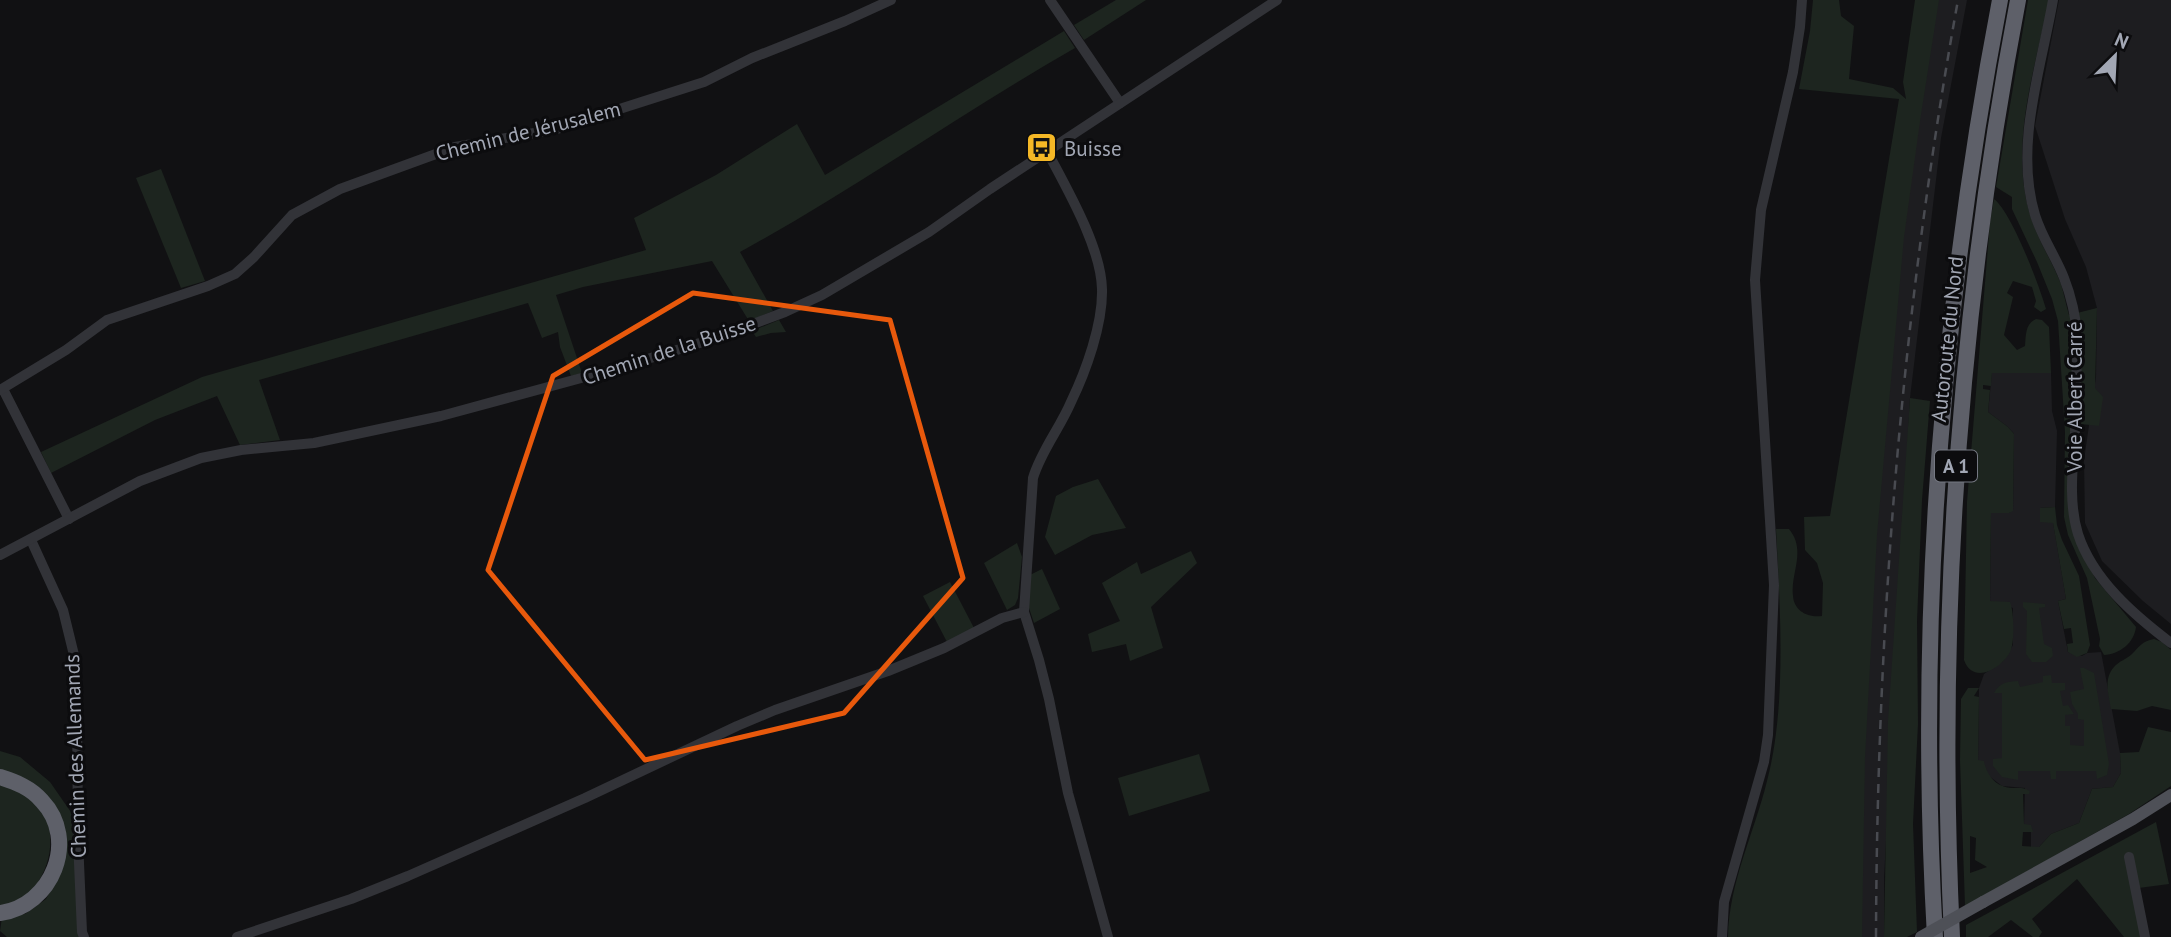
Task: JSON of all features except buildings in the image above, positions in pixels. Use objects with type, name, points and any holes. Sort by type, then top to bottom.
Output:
[{"type":"highway","name":"Autoroute du Nord","points":[[1935,937],[1930,781],[1930,655],[1940,445],[1966,198],[2000,0]]},
{"type":"highway","name":"Autoroute du Nord","points":[[1952,937],[1947,727],[1949,596],[1955,482],[1978,245],[1995,127],[2018,0]]},
{"type":"highway","points":[[0,913],[29,903],[47,886],[57,862],[59,846],[55,823],[44,803],[27,788],[2,778]]},
{"type":"main road","points":[[1921,937],[2133,819],[2171,794]]},
{"type":"main road","points":[[2133,819],[2151,815],[2171,805]]},
{"type":"street","name":"Chemin de Jérusalem","points":[[1,389],[66,350],[107,320],[208,286],[235,274],[292,215],[340,189],[455,147],[557,128],[704,82],[752,58],[891,0]]},
{"type":"street","points":[[1049,0],[1120,103]]},
{"type":"street","name":"Chemin de la Buisse","points":[[0,555],[140,481],[201,458],[242,450],[314,443],[441,416],[618,368],[716,338],[785,312],[822,295],[929,232],[1277,0]]},
{"type":"street","points":[[1722,937],[1724,902],[1764,762],[1768,735],[1774,585],[1755,280],[1761,210],[1793,72],[1802,0]]},
{"type":"street","name":"Voie Albert Carré","points":[[2053,0],[2028,129],[2028,184],[2035,214],[2064,278],[2076,321],[2078,341],[2073,466],[2075,523],[2086,551],[2120,600],[2171,643]]},
{"type":"street","points":[[1048,151],[1092,246],[1100,276],[1101,303],[1090,351],[1073,399],[1033,478],[1024,612],[1039,660],[1068,793],[1108,937]]},
{"type":"street","points":[[1,389],[69,519]]},
{"type":"street","name":"Chemin des Allemands","points":[[31,540],[63,610],[74,655],[78,840],[84,937]]},
{"type":"street","points":[[237,937],[351,899],[408,876],[585,798],[737,726],[888,671],[944,648],[1002,618],[1024,612]]},
{"type":"street","points":[[2129,857],[2145,937]]},
{"type":"highlighted area","points":[[693,293],[890,320],[963,578],[844,713],[645,760],[488,570],[553,376]]},
{"type":"shaded area","points":[[1116,0],[1146,0],[1084,40],[1074,25]]},
{"type":"shaded area","points":[[1813,0],[1839,0],[1841,16],[1854,26],[1849,79],[1893,88],[1906,99],[1903,82],[1915,0],[1939,0],[1904,237],[1877,535],[1865,757],[1862,937],[1728,937],[1733,897],[1767,781],[1777,721],[1781,656],[1776,529],[1789,529],[1797,546],[1793,587],[1796,606],[1807,615],[1822,616],[1823,583],[1817,563],[1805,550],[1804,517],[1830,516],[1899,99],[1799,89]]},
{"type":"shaded area","points":[[1932,0],[1967,0],[1941,138],[1910,398],[1884,878],[1884,937],[1850,937],[1866,499]]},
{"type":"shaded area","points":[[2028,0],[2049,0],[2023,132],[2024,185],[2029,211],[2061,284],[2069,315],[2097,308],[2095,388],[2103,397],[2099,426],[2072,423],[2077,542],[2095,578],[2136,627],[2125,647],[2104,655],[2099,646],[2100,639],[2087,578],[2068,535],[2064,517],[2065,432],[2058,321],[2037,262],[2012,209],[2012,197],[1996,187]]},
{"type":"shaded area","points":[[2059,0],[2171,0],[2171,624],[2102,561],[2085,523],[2084,460],[2096,377],[2097,308],[2086,267],[2065,219],[2035,126]]},
{"type":"shaded area","points":[[1064,31],[1075,48],[825,203],[740,252],[773,311],[749,321],[712,261],[556,295],[582,373],[571,376],[560,347],[558,332],[542,338],[528,303],[259,380],[280,440],[240,445],[217,396],[155,420],[51,473],[41,452],[202,377],[646,250],[634,218],[716,175],[797,124],[825,175]]},
{"type":"shaded area","points":[[161,169],[205,281],[181,288],[136,178]]},
{"type":"shaded area","points":[[1994,199],[2017,234],[2046,309],[2041,312],[2034,307],[2036,301],[2032,287],[2013,281],[2007,293],[2013,297],[2004,335],[2017,350],[2025,346],[2030,324],[2036,319],[2042,320],[2049,327],[2051,373],[1992,373],[1991,386],[1983,385],[1983,389],[1990,390],[1988,412],[2014,434],[2013,511],[1991,513],[1990,601],[2010,602],[2013,642],[2010,652],[2000,664],[1980,673],[1968,668],[1964,660],[1967,502]]},
{"type":"shaded area","points":[[779,320],[786,332],[756,337],[752,331]]},
{"type":"shaded area","points":[[1992,373],[2051,373],[2052,411],[2057,431],[2055,507],[2040,508],[2040,522],[2053,522],[2066,599],[2058,601],[2068,652],[2082,656],[2101,652],[2120,753],[2121,773],[2113,787],[2092,789],[2079,823],[2051,834],[2039,847],[2031,847],[2031,825],[2024,825],[2025,788],[2002,786],[1989,776],[1978,760],[1979,688],[1984,674],[2003,661],[2013,645],[2013,608],[1990,601],[1991,513],[2009,513],[2013,509],[2014,434],[1988,412]]},
{"type":"shaded area","points":[[1910,398],[1930,401],[1922,500],[1917,621],[1918,724],[1913,824],[1917,932],[1907,937],[1884,937],[1888,721]]},
{"type":"shaded area","points":[[1098,479],[1126,528],[1092,535],[1055,555],[1045,537],[1056,496]]},
{"type":"shaded area","points":[[2055,507],[2062,540],[2079,576],[2090,645],[2087,653],[2077,657],[2068,652],[2067,644],[2073,643],[2071,628],[2064,629],[2058,601],[2066,599],[2053,523],[2040,522],[2040,508]]},
{"type":"shaded area","points":[[1017,543],[1022,557],[1018,598],[1015,605],[1007,610],[984,563]]},
{"type":"shaded area","points":[[1191,551],[1197,563],[1151,607],[1163,648],[1130,661],[1126,644],[1092,652],[1088,634],[1120,621],[1102,583],[1137,562],[1141,574]]},
{"type":"shaded area","points":[[1042,569],[1060,609],[1034,623],[1028,605],[1028,576]]},
{"type":"shaded area","points":[[950,582],[974,628],[947,642],[923,596]]},
{"type":"shaded area","points":[[2023,602],[2045,604],[2045,607],[2039,608],[2044,644],[2052,648],[2053,656],[2046,662],[2032,662],[2026,654],[2027,611]]},
{"type":"shaded area","points":[[2154,639],[2171,650],[2171,710],[2152,706],[2137,711],[2111,709],[2108,687],[2111,672],[2146,641]]},
{"type":"shaded area","points":[[2080,668],[2094,673],[2109,764],[2107,775],[2097,779],[2096,771],[2056,771],[2056,779],[2051,779],[2050,771],[2018,771],[2018,780],[2002,777],[1993,766],[1993,759],[2002,758],[2002,693],[1994,693],[1996,689],[2010,682],[2018,681],[2020,687],[2043,682],[2043,676],[2051,675],[2052,683],[2065,683],[2065,690],[2060,691],[2063,706],[2068,705],[2074,714],[2065,715],[2065,726],[2070,726],[2070,745],[2084,746],[2084,720],[2078,719],[2070,692],[2084,689]]},
{"type":"shaded area","points":[[1968,688],[1979,688],[1974,696],[1979,697],[1978,760],[1984,761],[1990,776],[2006,787],[2030,791],[2029,794],[2023,794],[2024,824],[2031,825],[2033,832],[2023,832],[2022,846],[2039,847],[2051,834],[2079,823],[2092,789],[2113,787],[2121,773],[2120,753],[2139,752],[2148,727],[2171,732],[2171,786],[2129,814],[1965,906],[1960,760],[1961,699]],"holes":[[[1970,836],[1976,838],[1975,860],[1987,867],[1970,873]]]},
{"type":"shaded area","points":[[0,751],[20,757],[50,782],[75,818],[79,937],[7,937],[0,931],[2,917],[25,914],[46,899],[62,868],[64,827],[0,772]]},
{"type":"shaded area","points":[[1199,754],[1210,791],[1129,816],[1118,778]]},
{"type":"shaded area","points":[[0,785],[21,793],[44,813],[49,822],[50,847],[44,871],[31,891],[12,903],[0,905]]},
{"type":"shaded area","points":[[2156,822],[2169,884],[2131,889],[2141,937],[2124,937],[2077,879],[2032,919],[2042,932],[2039,937],[2033,937],[2011,920],[1988,937],[1966,937],[1966,925]]},
{"type":"railway","points":[[1876,937],[1881,702],[1896,467],[1922,233],[1958,0]]},
{"type":"place","name":"Buisse","points":[[1041,148]]}]
